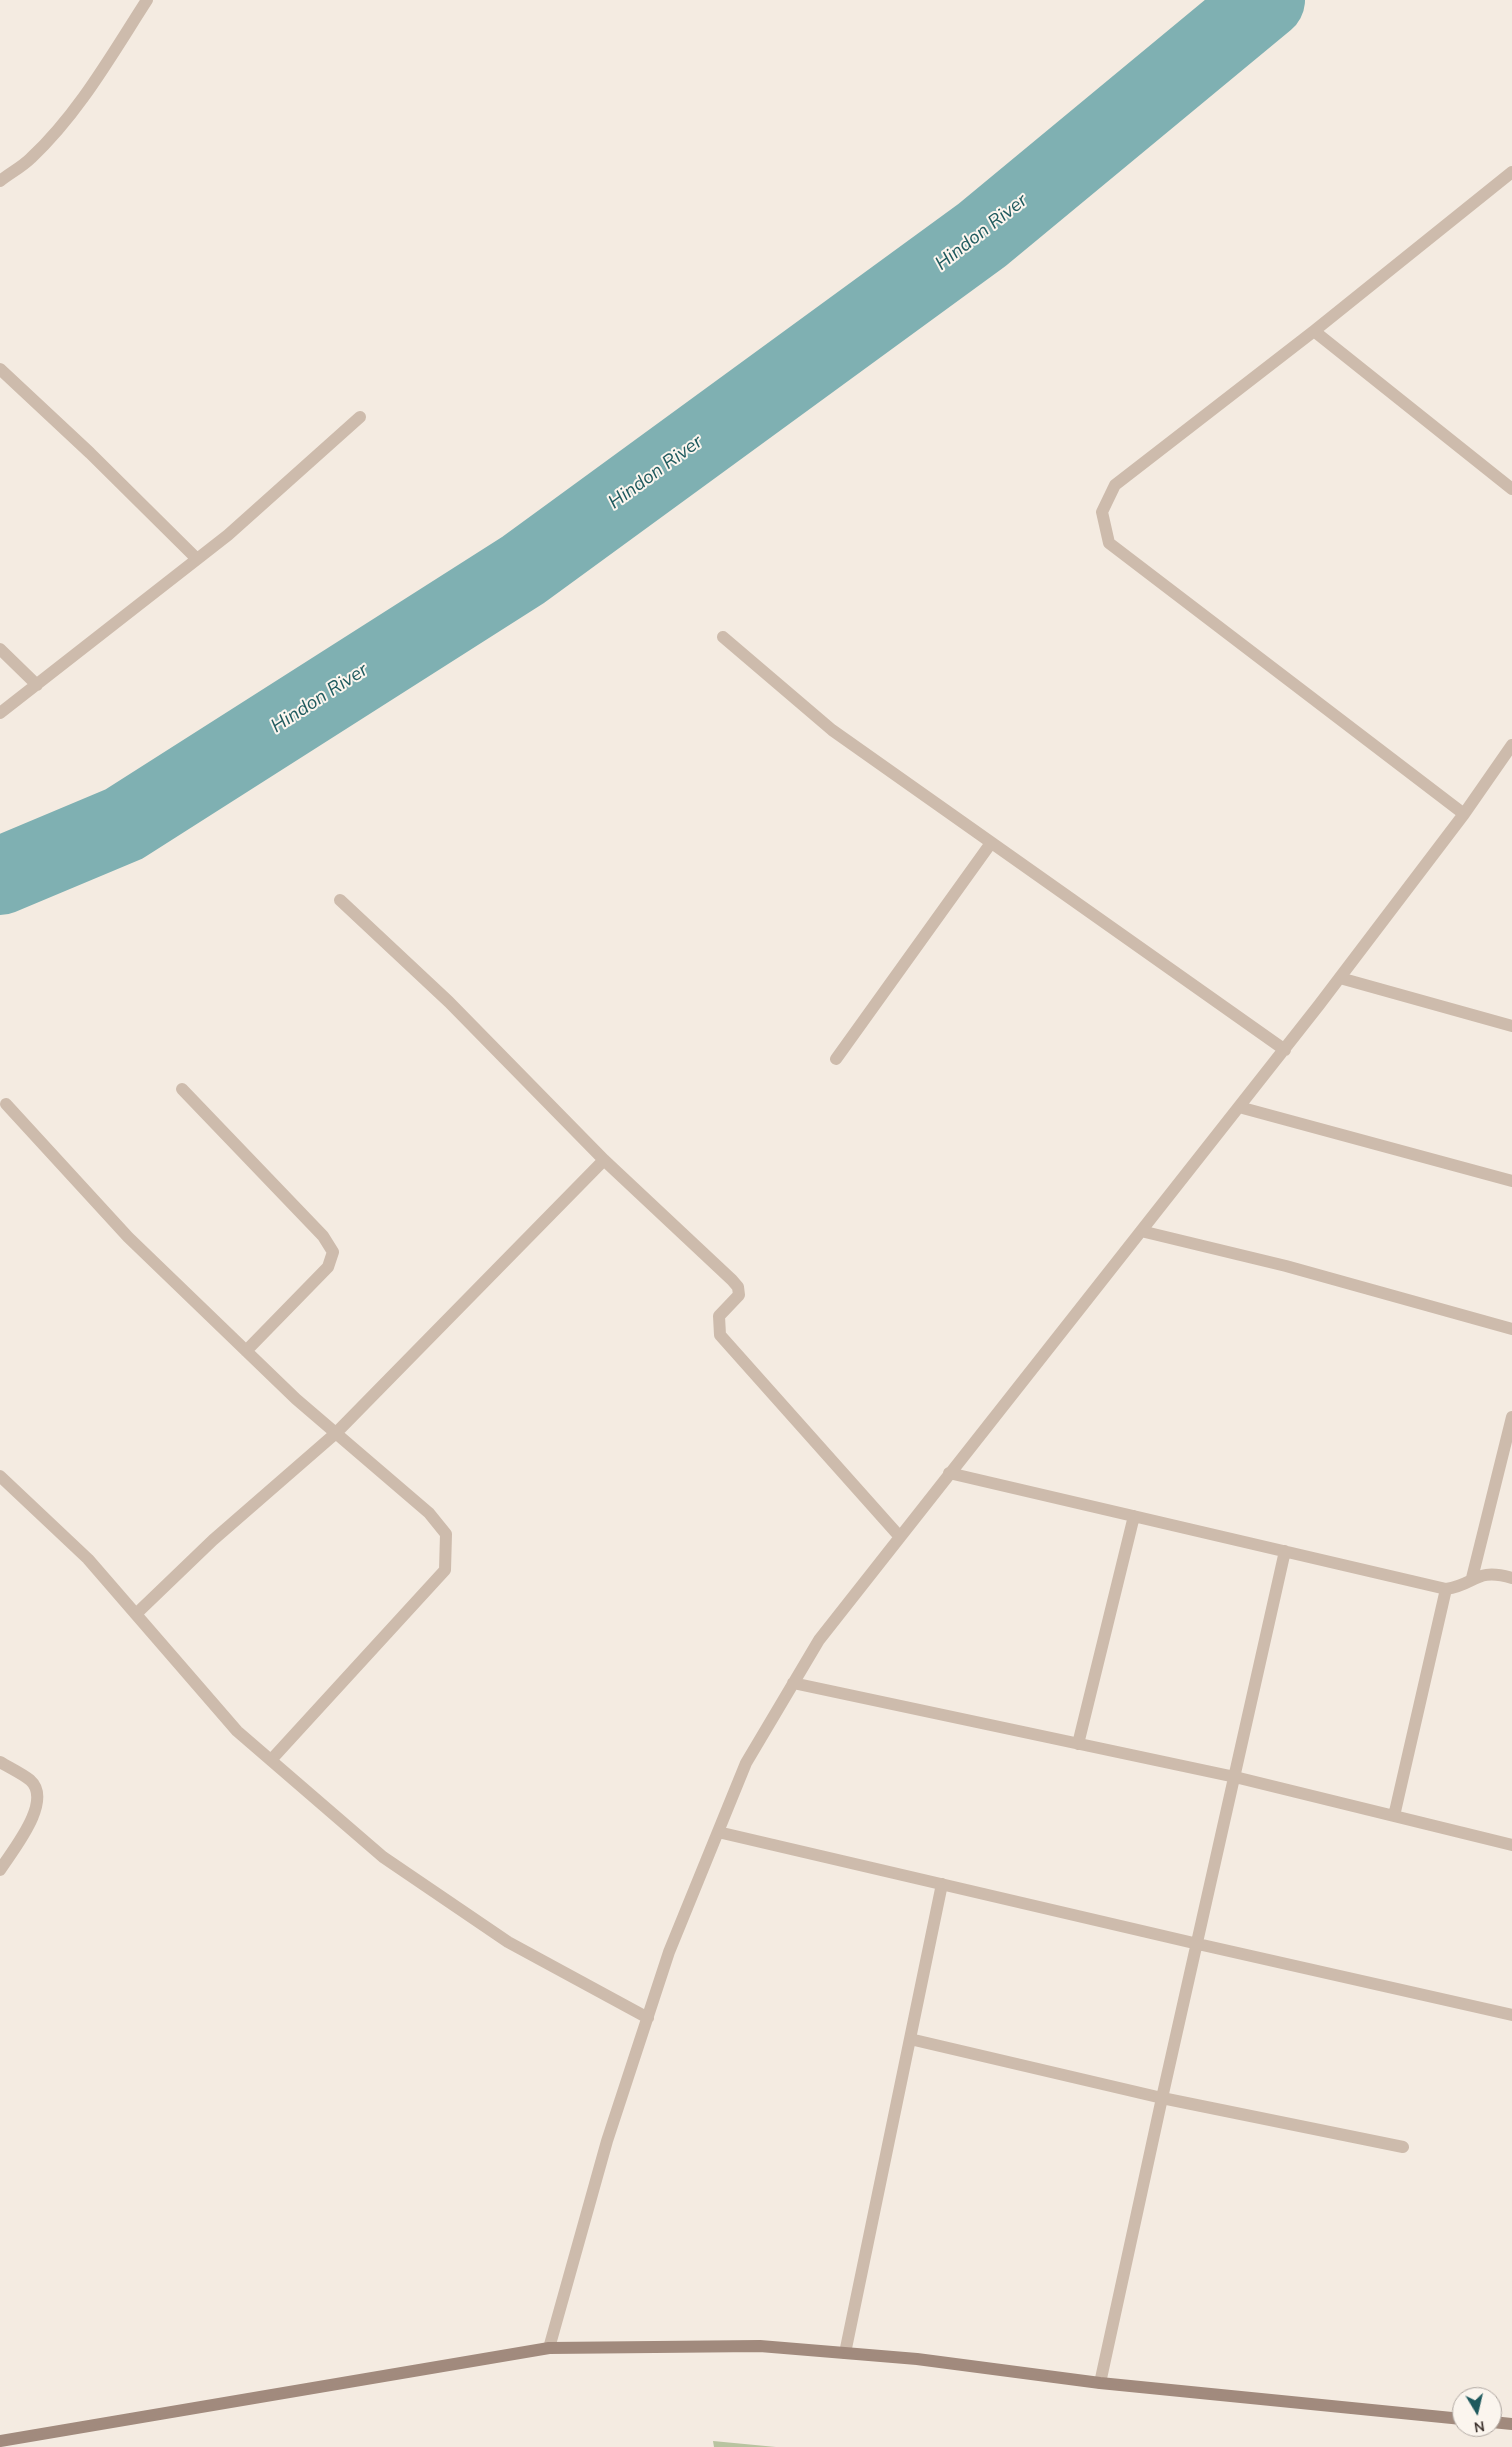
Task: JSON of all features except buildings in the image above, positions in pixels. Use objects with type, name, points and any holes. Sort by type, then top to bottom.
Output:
[{"type":"street","points":[[0,180],[31,159],[58,129],[93,84],[147,0]]},
{"type":"street","points":[[1464,814],[1109,543],[1102,512],[1115,485],[1314,331],[1512,172]]},
{"type":"street","points":[[1314,331],[1512,489]]},
{"type":"street","points":[[0,368],[90,453],[197,559]]},
{"type":"street","points":[[0,713],[197,559],[360,418]]},
{"type":"street","points":[[723,637],[832,730],[1285,1050]]},
{"type":"street","points":[[0,649],[37,684]]},
{"type":"street","points":[[549,2348],[607,2141],[669,1952],[746,1763],[793,1683],[819,1640],[1285,1050],[1464,814],[1512,745]]},
{"type":"street","points":[[836,1059],[991,843]]},
{"type":"street","points":[[340,900],[448,1002],[604,1160],[738,1287],[739,1295],[719,1316],[720,1335],[900,1537]]},
{"type":"street","points":[[1340,978],[1512,1026]]},
{"type":"street","points":[[182,1089],[323,1236],[333,1252],[328,1267],[246,1351]]},
{"type":"street","points":[[6,1104],[128,1238],[296,1399],[429,1513],[446,1534],[445,1570],[271,1760]]},
{"type":"street","points":[[1239,1107],[1512,1182]]},
{"type":"street","points":[[136,1614],[213,1540],[336,1433],[604,1160]]},
{"type":"street","points":[[1141,1231],[1286,1266],[1512,1329]]},
{"type":"street","points":[[1472,1578],[1512,1417]]},
{"type":"street","points":[[949,1473],[1446,1590],[1462,1587],[1472,1578],[1484,1574],[1499,1574],[1512,1578]]},
{"type":"street","points":[[0,1476],[88,1559],[237,1731],[383,1857],[508,1942],[648,2018]]},
{"type":"street","points":[[1078,1744],[1134,1516]]},
{"type":"street","points":[[1100,2383],[1285,1551]]},
{"type":"street","points":[[1394,1816],[1446,1590]]},
{"type":"street","points":[[793,1683],[1236,1777],[1512,1845]]},
{"type":"street","points":[[0,1762],[32,1781],[36,1792],[37,1811],[0,1870]]},
{"type":"street","points":[[718,1832],[1512,2015]]},
{"type":"street","points":[[845,2353],[942,1884]]},
{"type":"street","points":[[910,2039],[1162,2098],[1402,2147]]},
{"type":"street","points":[[0,2441],[549,2348],[760,2346],[917,2359],[1100,2383],[1452,2418]]},
{"type":"green space","points":[[713,2441],[776,2447],[714,2447]]},
{"type":"waterway","name":"Hindon River","points":[[0,876],[124,824],[523,570],[982,235],[1266,0]]}]
